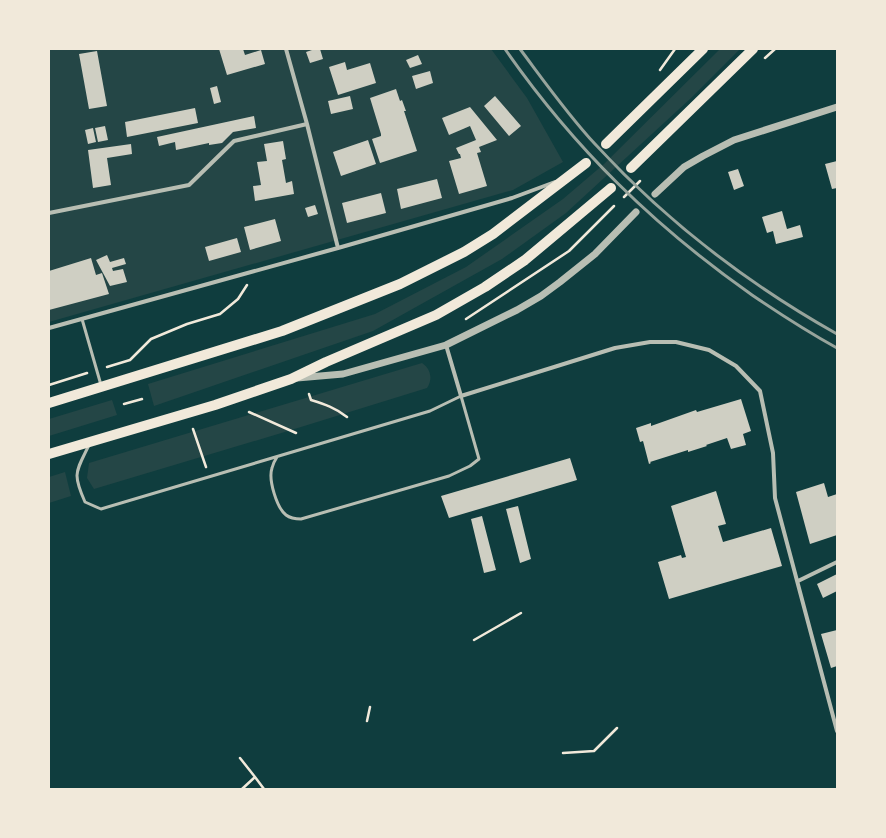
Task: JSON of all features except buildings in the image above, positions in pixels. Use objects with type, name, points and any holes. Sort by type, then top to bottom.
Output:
[{"type":"main road","points":[[606,144],[702,49]]},
{"type":"main road","points":[[631,168],[754,49]]},
{"type":"main road","points":[[49,403],[102,388],[282,331],[400,284],[458,255],[493,234],[586,163]]},
{"type":"main road","points":[[49,454],[215,405],[290,379],[436,315],[484,287],[525,260],[611,188]]},
{"type":"street","points":[[286,49],[307,124],[338,248]]},
{"type":"street","points":[[656,194],[684,168],[734,140],[837,107]]},
{"type":"street","points":[[49,213],[189,186],[234,141],[307,124]]},
{"type":"street","points":[[49,328],[512,198],[565,179]]},
{"type":"street","points":[[290,379],[343,374],[446,345],[517,310],[541,296],[595,254],[636,212]]},
{"type":"street","points":[[446,345],[461,396],[615,348],[650,342],[676,342],[710,350],[736,366],[760,391],[773,453],[775,498],[837,731]]},
{"type":"street","points":[[798,581],[837,562]]},
{"type":"lane","points":[[82,319],[102,388]]},
{"type":"lane","points":[[91,442],[77,470],[77,482],[85,502],[101,509],[430,411],[461,396],[479,459],[470,466],[449,476],[314,517],[301,519],[286,515],[274,494],[271,480],[271,468],[277,457]]},
{"type":"path","points":[[49,385],[130,360],[151,339],[187,324],[220,314],[238,299],[256,271]]},
{"type":"path","points":[[309,394],[311,400],[326,404],[338,410],[347,417]]},
{"type":"path","points":[[124,404],[142,399]]},
{"type":"path","points":[[249,412],[296,433]]},
{"type":"path","points":[[193,429],[204,461]]},
{"type":"path","points":[[474,640],[520,613]]},
{"type":"path","points":[[367,721],[370,707]]},
{"type":"path","points":[[563,752],[594,751],[617,728]]},
{"type":"path","points":[[240,758],[264,789]]},
{"type":"path","points":[[242,789],[255,776]]},
{"type":"shaded area","points":[[49,49],[491,49],[527,98],[563,162],[513,190],[49,322]]},
{"type":"shaded area","points":[[720,49],[740,49],[690,99],[566,213],[502,259],[373,331],[154,406],[148,384],[375,314],[466,267],[563,199],[604,164]]},
{"type":"shaded area","points":[[422,363],[425,365],[430,374],[430,381],[427,388],[94,489],[87,478],[89,463]]},
{"type":"shaded area","points":[[112,400],[117,415],[49,436],[49,419]]},
{"type":"shaded area","points":[[65,472],[71,496],[49,503],[49,477]]},
{"type":"railway","points":[[505,49],[559,120],[588,152],[649,213],[716,269],[752,295],[794,323],[837,348]]},
{"type":"railway","points":[[520,49],[556,98],[585,133],[649,198],[678,224],[740,272],[771,294],[837,334]]}]
